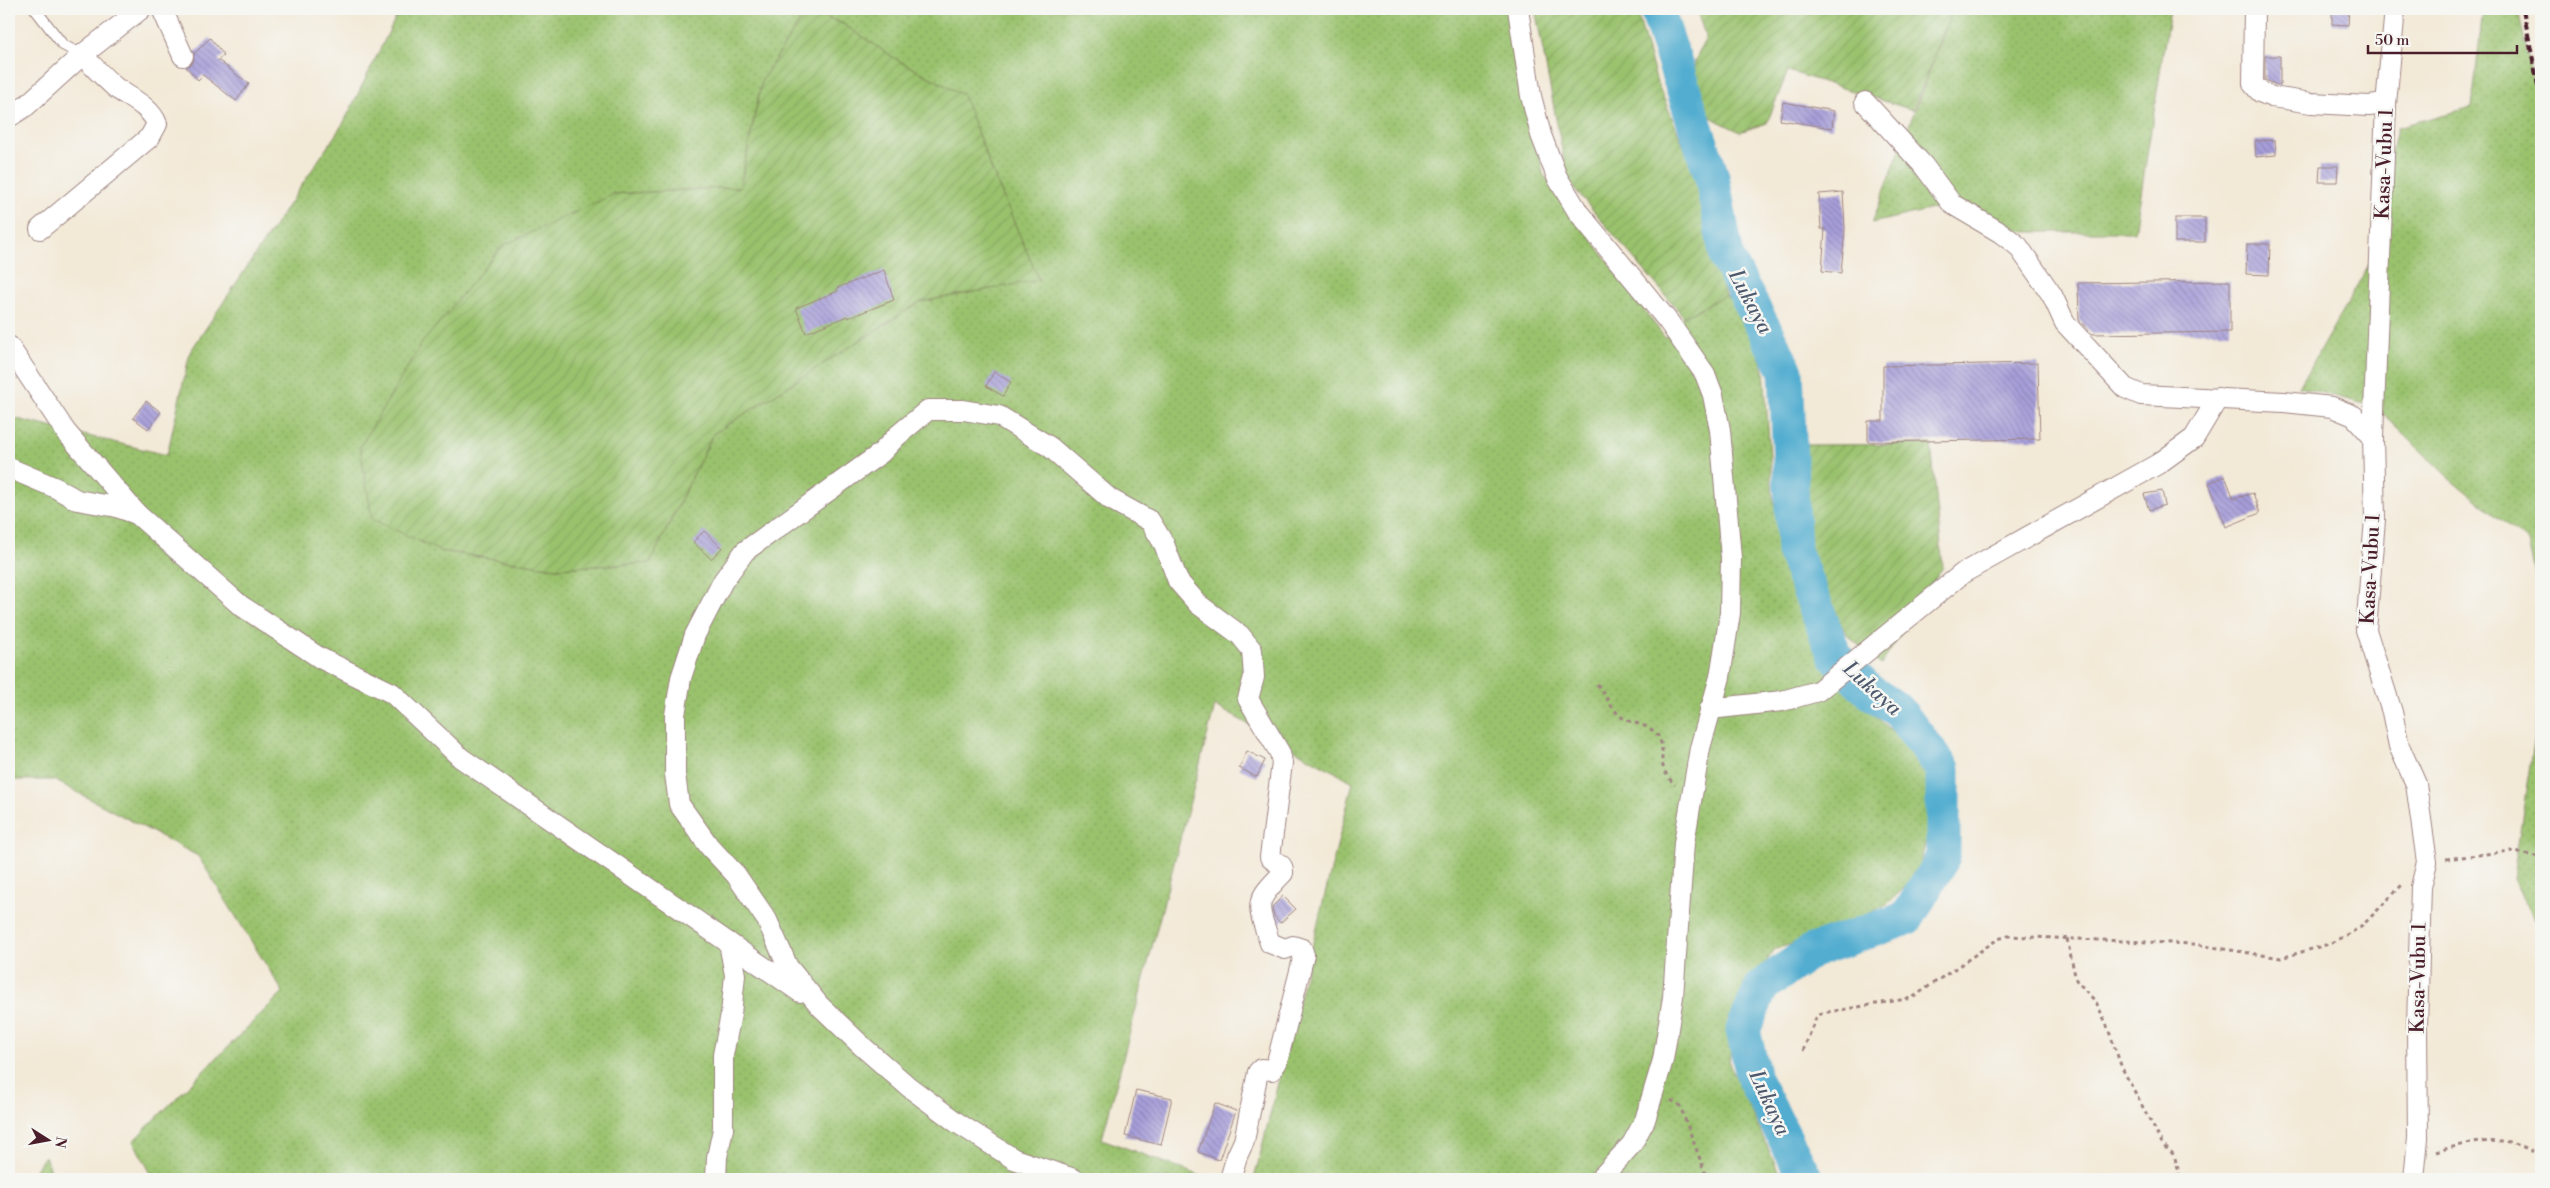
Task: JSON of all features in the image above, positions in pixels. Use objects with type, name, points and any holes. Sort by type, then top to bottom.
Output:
[{"type":"street","points":[[9,117],[26,106],[82,55],[141,9]]},
{"type":"street","points":[[162,9],[183,56]]},
{"type":"street","points":[[1518,9],[1531,96],[1541,135],[1557,177],[1578,212],[1668,321],[1705,374],[1713,395],[1720,430],[1731,558],[1730,613],[1720,677],[1710,709],[1690,803],[1684,843],[1673,997],[1663,1060],[1645,1120],[1632,1144],[1600,1179]]},
{"type":"street","points":[[2254,9],[2253,84],[2260,92],[2272,97],[2311,103],[2369,106],[2386,104]]},
{"type":"street","name":"Kasa-Vubu 1","points":[[2395,9],[2386,104],[2373,437],[2375,519],[2366,630],[2392,712],[2399,746],[2416,784],[2428,862],[2421,887],[2417,1028],[2418,1138],[2414,1179]]},
{"type":"street","points":[[40,229],[150,137],[157,124],[155,118],[115,87],[82,55]]},
{"type":"street","points":[[1865,102],[1923,165],[1952,204],[2001,233],[2018,246],[2052,295],[2065,323],[2125,388],[2141,395],[2310,403],[2332,407],[2354,416],[2373,437]]},
{"type":"street","points":[[9,346],[66,432],[137,514],[240,605],[320,658],[392,693],[461,758],[820,1006],[909,1087],[956,1122],[1014,1159],[1074,1179]]},
{"type":"street","points":[[1710,709],[1782,701],[1818,691],[1963,573],[2158,464],[2194,438],[2218,398]]},
{"type":"street","points":[[820,1006],[788,967],[767,920],[736,875],[709,846],[679,804],[676,774],[675,714],[681,678],[695,636],[723,582],[745,551],[881,453],[897,436],[928,410],[963,410],[999,416],[1050,447],[1110,499],[1150,521],[1164,544],[1178,581],[1198,604],[1240,636],[1252,650],[1254,677],[1248,699],[1280,752],[1282,763],[1270,857],[1280,863],[1284,868],[1284,873],[1262,895],[1259,910],[1270,943],[1284,949],[1293,946],[1302,949],[1304,955],[1277,1062],[1272,1070],[1261,1069],[1258,1072],[1244,1141],[1236,1156],[1230,1179]]},
{"type":"street","points":[[9,468],[56,488],[77,500],[117,507],[137,514]]},
{"type":"street","points":[[716,1179],[717,1157],[723,1129],[723,1055],[731,1014],[735,975],[729,944]]},
{"type":"lane","points":[[35,9],[63,45],[82,55]]},
{"type":"path","points":[[1597,684],[1612,708],[1623,718],[1653,730],[1659,737],[1662,768],[1667,779],[1690,803]]},
{"type":"path","points":[[1803,1051],[1816,1018],[1822,1013],[1912,998],[1998,939],[2008,936],[2193,944],[2281,958],[2329,944],[2361,927],[2428,862],[2510,851],[2541,857]]},
{"type":"path","points":[[2066,939],[2074,975],[2096,1002],[2106,1023],[2122,1068],[2162,1143],[2174,1155],[2181,1179]]},
{"type":"path","points":[[1654,1092],[1680,1106],[1706,1175],[1715,1179]]},
{"type":"path","points":[[2433,1153],[2456,1145],[2498,1142],[2520,1144],[2541,1158]]},
{"type":"green space","points":[[400,9],[1514,9],[1543,174],[1665,338],[1684,317],[1725,295],[1744,310],[1764,370],[1773,499],[1807,623],[1823,663],[1859,701],[1925,761],[1931,823],[1916,877],[1887,904],[1831,933],[1775,949],[1737,1004],[1729,1063],[1782,1179],[1254,1179],[1353,782],[1215,706],[1102,1139],[1209,1179],[154,1179],[133,1141],[283,992],[198,856],[54,780],[9,780],[9,417],[167,455],[190,352],[344,122]],"holes":[[[808,10],[843,24],[899,61],[963,95],[993,173],[1038,280],[920,302],[713,434],[650,563],[556,568],[440,551],[614,194],[740,187],[762,80]]]},
{"type":"green space","points":[[1535,9],[1636,9],[1657,82],[1693,168],[1725,295],[1684,317],[1568,181]]},
{"type":"green space","points":[[1696,9],[1953,9],[1913,110],[1788,71],[1767,123],[1740,132],[1706,113],[1697,101],[1692,83],[1692,74],[1697,56],[1706,38]]},
{"type":"green space","points":[[1953,9],[2170,9],[2135,232],[2024,232],[1945,206],[1872,223]]},
{"type":"green space","points":[[2483,9],[2518,9],[2541,122],[2541,600],[2528,542],[2448,477],[2376,407],[2299,387],[2371,261],[2397,127],[2472,107]]},
{"type":"green space","points":[[807,10],[843,24],[899,61],[963,95],[993,173],[1039,280],[920,302],[713,434],[650,563],[556,568],[440,551],[372,519],[360,447],[422,343],[502,246],[614,194],[740,187],[762,80]]},
{"type":"green space","points":[[1931,444],[1943,567],[1881,665],[1849,637],[1824,598],[1805,545],[1806,445]]},
{"type":"green space","points":[[2541,689],[2541,932],[2513,878]]},
{"type":"green space","points":[[45,1156],[53,1179],[28,1179]]},
{"type":"building","points":[[2332,9],[2349,9],[2348,25],[2332,24]]},
{"type":"building","points":[[210,38],[224,55],[218,60],[249,84],[236,101],[203,75],[198,80],[186,67],[193,63],[194,54]]},
{"type":"building","points":[[2265,56],[2280,56],[2280,86],[2265,80]]},
{"type":"building","points":[[1783,102],[1834,111],[1832,128],[1780,120]]},
{"type":"building","points":[[2275,140],[2276,155],[2256,157],[2255,141]]},
{"type":"building","points":[[2320,166],[2338,166],[2337,182],[2319,182]]},
{"type":"building","points":[[1843,192],[1845,229],[1841,273],[1822,271],[1825,229],[1821,229],[1819,194]]},
{"type":"building","points":[[2175,218],[2205,218],[2205,242],[2175,242]]},
{"type":"building","points":[[2247,244],[2270,244],[2269,275],[2246,274]]},
{"type":"building","points":[[884,270],[894,300],[848,318],[847,316],[806,333],[796,308],[838,291],[837,288]]},
{"type":"building","points":[[2230,281],[2230,332],[2092,334],[2079,320],[2078,283]]},
{"type":"building","points":[[2038,363],[2040,439],[1868,442],[1868,421],[1883,421],[1883,366]]},
{"type":"building","points":[[994,372],[1011,382],[1003,396],[986,386]]},
{"type":"building","points":[[146,401],[161,412],[148,429],[133,418]]},
{"type":"building","points":[[2225,476],[2234,499],[2253,493],[2260,513],[2226,527],[2209,483]]},
{"type":"building","points":[[2162,491],[2165,505],[2149,510],[2144,494]]},
{"type":"building","points":[[704,531],[722,548],[711,559],[693,542]]},
{"type":"building","points":[[1247,751],[1265,760],[1257,777],[1239,768]]},
{"type":"building","points":[[1283,896],[1296,909],[1280,923],[1274,916],[1272,907]]},
{"type":"building","points":[[1136,1090],[1172,1098],[1161,1145],[1125,1136]]},
{"type":"building","points":[[1215,1103],[1236,1111],[1219,1160],[1198,1152]]},
{"type":"waterway","name":"Lukaya","points":[[1657,9],[1712,177],[1727,258],[1786,371],[1794,551],[1835,656],[1869,691],[1898,710],[1943,769],[1943,857],[1907,918],[1812,951],[1762,986],[1743,1030],[1754,1079],[1806,1179]]},
{"type":"railway","points":[[2523,9],[2541,101]]}]
